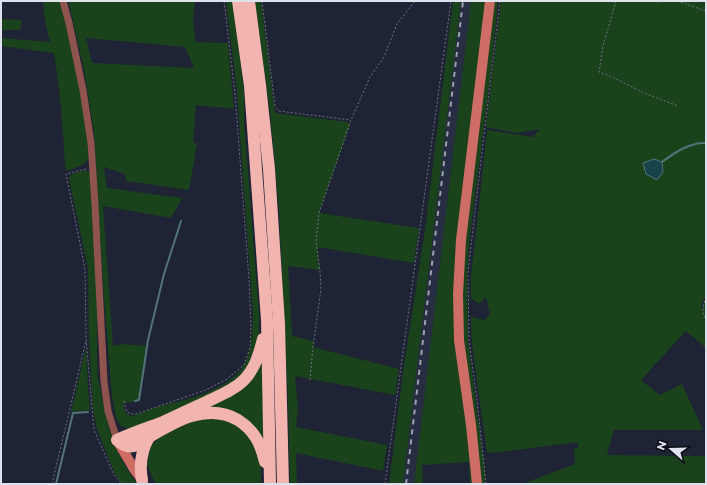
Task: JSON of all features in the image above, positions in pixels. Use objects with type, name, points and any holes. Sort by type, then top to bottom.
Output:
[{"type":"highway","points":[[238,1],[250,86],[267,320],[270,484]]},
{"type":"highway","points":[[249,1],[269,169],[279,324],[283,484]]},
{"type":"highway","points":[[117,440],[170,418],[236,387],[249,373],[257,360],[267,320]]},
{"type":"highway","points":[[117,440],[131,447],[164,427],[198,414],[215,412],[228,415],[246,426],[258,440],[262,449],[270,484]]},
{"type":"highway","points":[[143,482],[140,471],[140,462],[149,437]]},
{"type":"main road","points":[[477,484],[471,425],[459,340],[458,294],[461,240],[490,1]]},
{"type":"main road","points":[[117,440],[143,482]]},
{"type":"street","points":[[63,1],[83,90],[90,137],[93,167],[104,382],[108,411],[117,440]]},
{"type":"path","points":[[124,401],[127,412],[130,414],[136,414],[206,390],[227,379],[244,365],[250,348],[251,326],[249,279],[235,92],[224,1]]},
{"type":"path","points":[[262,1],[275,106],[279,111],[351,120]]},
{"type":"path","points":[[310,380],[321,288],[316,240],[319,213],[351,120],[370,77],[384,57],[397,24],[415,1]]},
{"type":"path","points":[[385,484],[451,1]]},
{"type":"path","points":[[486,484],[477,400],[468,341],[468,273],[500,1]]},
{"type":"path","points":[[616,1],[599,72],[644,93],[678,106]]},
{"type":"path","points":[[653,1],[663,1]]},
{"type":"path","points":[[677,1],[706,11]]},
{"type":"path","points":[[93,167],[66,174],[85,270],[86,338],[94,430],[114,475],[122,484]]},
{"type":"path","points":[[706,297],[703,304],[703,313],[706,319]]},
{"type":"path","points":[[52,484],[86,338]]},
{"type":"shaded area","points":[[461,1],[471,1],[414,484],[403,484]]},
{"type":"shaded area","points":[[654,159],[662,162],[663,172],[657,180],[646,174],[643,163]]},
{"type":"green space","points":[[43,1],[60,1],[79,80],[89,155],[86,163],[70,170],[66,170],[65,165],[61,109],[54,53],[1,46],[1,38],[50,42],[45,20]]},
{"type":"green space","points":[[68,1],[195,1],[193,17],[195,42],[228,43],[234,109],[196,105],[193,142],[197,144],[189,190],[126,181],[125,174],[104,167],[107,188],[182,198],[171,218],[103,206],[113,346],[121,344],[147,346],[139,400],[123,404],[125,412],[131,416],[160,406],[189,399],[216,388],[239,372],[249,353],[252,340],[253,314],[237,92],[226,1],[233,1],[234,3],[244,94],[244,121],[259,314],[259,343],[256,352],[240,379],[208,398],[129,429],[121,426],[116,418],[112,396],[104,299],[94,132],[85,75]],"holes":[[[86,38],[185,47],[194,68],[92,63]]]},
{"type":"green space","points":[[255,1],[261,1],[275,113],[348,122],[350,125],[319,213],[419,228],[414,263],[317,247],[320,270],[288,266],[292,336],[314,341],[313,347],[399,369],[395,395],[295,376],[298,409],[296,427],[387,445],[383,471],[296,453],[297,484],[290,484],[288,402],[279,211],[270,112]]},
{"type":"green space","points":[[453,1],[461,1],[403,484],[389,484],[403,372],[425,230]]},
{"type":"green space","points":[[471,1],[486,1],[455,272],[474,484],[470,484],[469,462],[422,465],[423,484],[414,484]]},
{"type":"green space","points":[[493,1],[498,1],[491,72],[470,236],[467,273],[468,341],[485,472],[485,484],[481,484],[465,358],[461,293],[464,254]]},
{"type":"green space","points":[[501,1],[706,1],[706,295],[701,309],[706,298],[706,348],[686,331],[641,380],[660,395],[682,384],[703,430],[614,430],[607,455],[706,456],[706,484],[522,484],[575,464],[574,449],[578,448],[578,442],[487,453],[472,345],[471,317],[485,320],[490,314],[486,297],[479,304],[471,298],[471,274],[487,130],[533,137],[540,129],[517,133],[486,127]]},
{"type":"green space","points":[[1,19],[22,20],[20,30],[1,30]]},
{"type":"green space","points":[[86,170],[90,173],[97,298],[98,380],[104,410],[115,444],[125,465],[138,484],[122,484],[115,474],[97,429],[93,409],[89,339],[88,269],[69,178],[72,174]]},
{"type":"green space","points":[[86,348],[90,410],[71,412]]},
{"type":"green space","points":[[263,351],[265,448],[255,432],[207,410],[208,405],[237,389]]},
{"type":"green space","points":[[204,417],[230,420],[250,436],[261,463],[261,484],[157,484],[153,479],[147,464],[149,452],[153,443],[167,432]]},
{"type":"waterway","points":[[662,162],[688,146],[706,143]]},
{"type":"waterway","points":[[135,401],[139,400],[148,340],[164,274],[181,221]]},
{"type":"waterway","points":[[56,484],[73,413],[88,412]]},
{"type":"railway","points":[[406,484],[463,1]]}]
